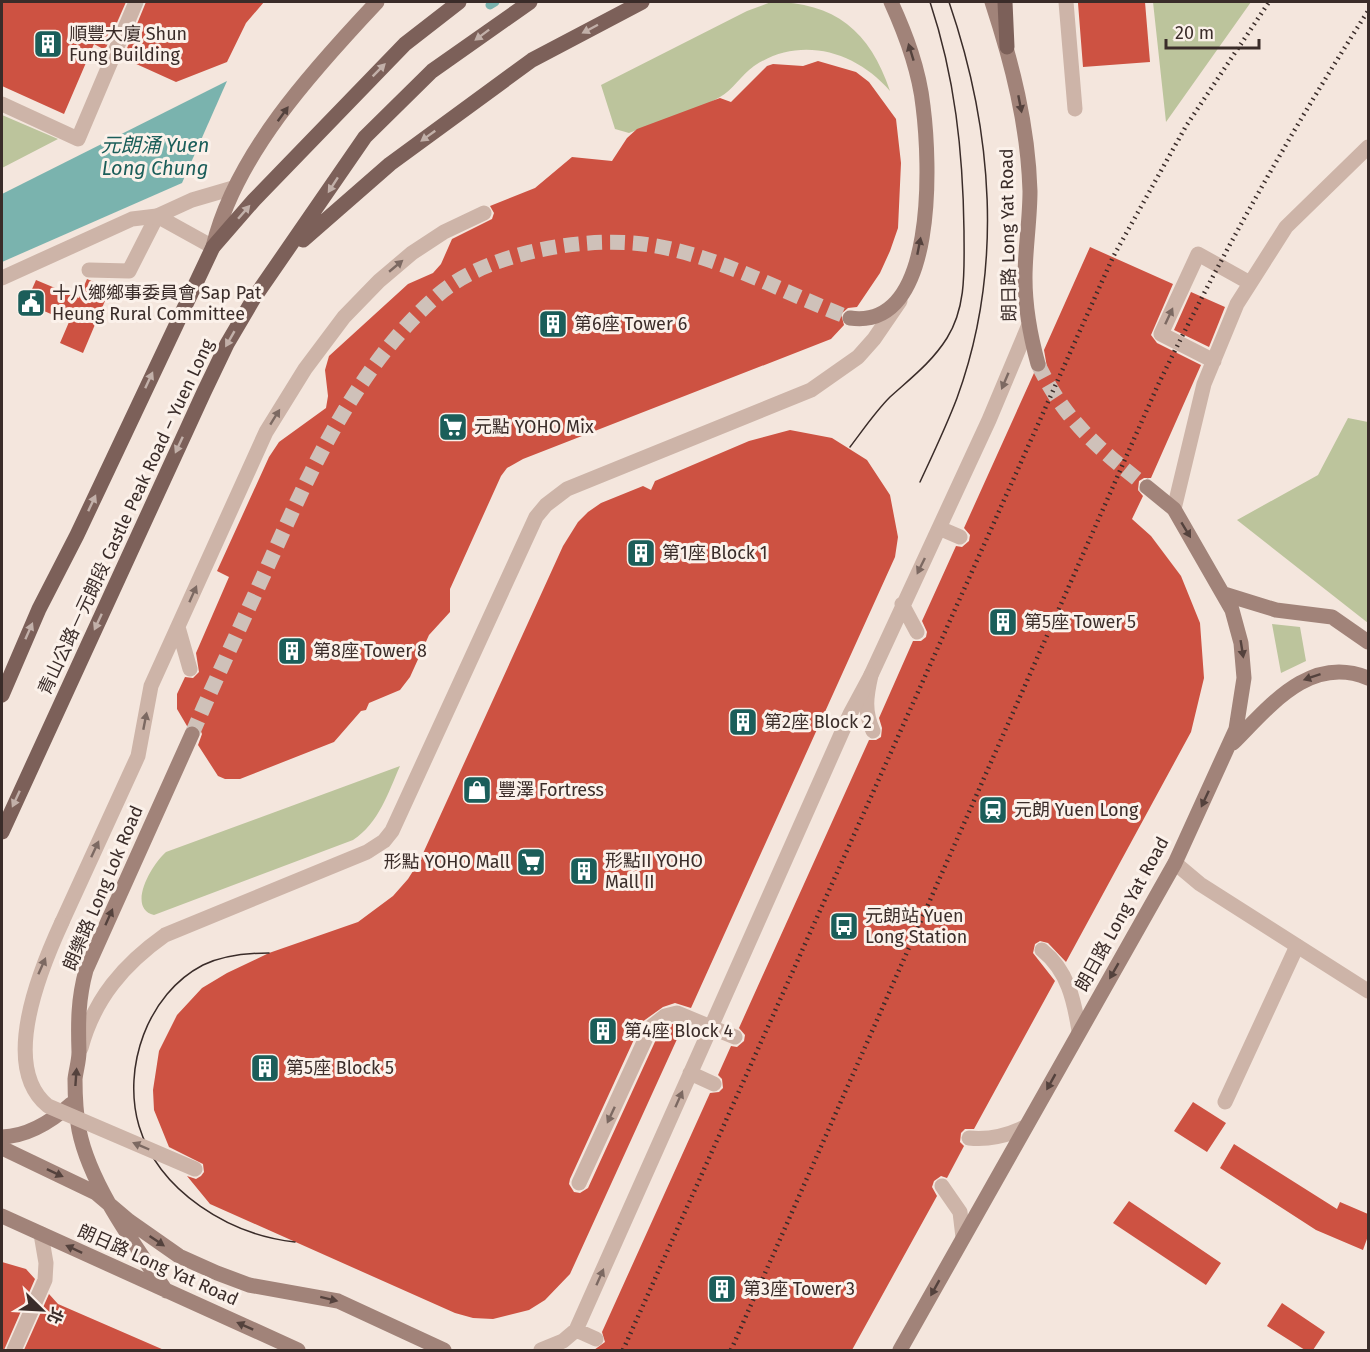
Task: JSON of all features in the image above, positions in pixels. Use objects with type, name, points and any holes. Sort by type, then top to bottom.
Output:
[{"type":"main road","name":"青山公路－元朗段 Castle Peak Road – Yuen Long","points":[[2,695],[19,653],[213,247],[219,220],[233,188],[248,161],[322,60],[377,2]]},
{"type":"main road","name":"青山公路－元朗段 Castle Peak Road – Yuen Long","points":[[213,247],[338,112],[405,44],[459,2]]},
{"type":"main road","name":"青山公路－元朗段 Castle Peak Road – Yuen Long","points":[[2,832],[227,344],[254,298],[365,137],[432,71],[530,2]]},
{"type":"main road","points":[[285,256],[390,164],[532,60],[642,2]]},
{"type":"main road","points":[[850,318],[875,318],[890,310],[900,301],[913,271],[927,188],[923,106],[916,68],[905,32],[891,2]]},
{"type":"main road","name":"朗日路 Long Yat Road","points":[[992,2],[1007,47],[1018,92],[1028,156],[1030,218],[1025,276],[1028,327],[1038,364]]},
{"type":"main road","points":[[1005,2],[1007,47]]},
{"type":"main road","name":"朗日路 Long Yat Road","points":[[900,1350],[1175,863],[1230,746],[1240,712],[1244,678],[1237,626],[1224,594],[1174,509],[1147,487]]},
{"type":"main road","points":[[1224,594],[1276,610],[1332,617],[1368,642]]},
{"type":"main road","points":[[1230,746],[1276,699],[1305,679],[1337,672],[1358,674],[1368,678]]},
{"type":"main road","name":"朗樂路 Long Lok Road","points":[[166,1291],[112,1205],[85,1153],[78,1129],[76,1100],[75,1078],[79,1054],[77,1012],[86,970],[192,734]]},
{"type":"main road","points":[[2,1137],[32,1131],[56,1118],[76,1100]]},
{"type":"main road","name":"朗日路 Long Yat Road","points":[[2,1148],[78,1184],[112,1205],[129,1221],[179,1256],[249,1285],[338,1301],[444,1350]]},
{"type":"main road","name":"朗日路 Long Yat Road","points":[[2,1215],[298,1350]]},
{"type":"street","points":[[2,104],[78,139],[136,2]]},
{"type":"street","points":[[1066,2],[1075,109]]},
{"type":"street","points":[[1174,509],[1204,384],[1237,304],[1286,227],[1368,147]]},
{"type":"street","points":[[2,278],[132,219],[157,216],[192,200],[233,188]]},
{"type":"street","points":[[195,1169],[48,1106],[30,1093],[19,1072],[17,1027],[23,1007],[138,756],[151,686],[266,432],[305,369],[344,317],[387,274],[412,253],[444,232],[484,213]]},
{"type":"street","points":[[157,216],[213,247]]},
{"type":"street","points":[[89,270],[129,272],[157,216]]},
{"type":"street","points":[[1214,361],[1161,334],[1198,254],[1250,283]]},
{"type":"street","points":[[79,1054],[85,1031],[108,987],[125,967],[158,940],[367,852],[384,841],[397,820],[532,525],[546,505],[567,489],[811,390],[858,357],[874,339],[900,301]]},
{"type":"street","points":[[541,1350],[563,1341],[576,1330],[850,714],[871,675],[939,528],[1028,327]]},
{"type":"street","points":[[939,528],[960,537]]},
{"type":"street","points":[[902,604],[917,632]]},
{"type":"street","points":[[178,627],[190,669]]},
{"type":"street","points":[[2,672],[19,653]]},
{"type":"street","points":[[871,675],[866,698],[866,715],[873,731]]},
{"type":"street","points":[[1175,863],[1200,884],[1368,991]]},
{"type":"street","points":[[1225,1102],[1297,946]]},
{"type":"street","points":[[1042,950],[1060,969],[1072,995],[1079,1031]]},
{"type":"street","points":[[579,1183],[651,1028],[665,1016],[676,1013],[735,1037]]},
{"type":"street","points":[[690,1073],[714,1084]]},
{"type":"street","points":[[969,1138],[1002,1136],[1025,1127]]},
{"type":"street","points":[[942,1186],[960,1212],[963,1237]]},
{"type":"street","points":[[14,1350],[45,1280],[46,1263],[41,1234]]},
{"type":"street","points":[[576,1330],[596,1339]]},
{"type":"green space","points":[[771,2],[814,7],[832,14],[847,24],[872,52],[890,91],[876,77],[844,57],[808,50],[790,51],[754,66],[725,94],[710,103],[629,133],[615,129],[601,85],[747,11]]},
{"type":"green space","points":[[1153,2],[1251,2],[1166,122]]},
{"type":"green space","points":[[2,115],[58,139],[2,168]]},
{"type":"green space","points":[[1348,418],[1368,422],[1368,623],[1237,520],[1318,475]]},
{"type":"green space","points":[[1272,624],[1300,627],[1306,661],[1281,673]]},
{"type":"green space","points":[[400,766],[376,816],[370,825],[353,840],[154,915],[146,911],[142,904],[144,885],[154,866],[166,852]]},
{"type":"water","name":"元朗涌 Yuen Long Chung","points":[[227,81],[182,183],[2,262],[2,194]]},
{"type":"building","name":"順豐大廈 Shun Fung Building","points":[[2,2],[126,2],[105,50],[94,44],[64,114],[2,86]]},
{"type":"building","points":[[146,2],[264,2],[246,23],[227,62],[176,82],[123,58]]},
{"type":"building","points":[[1145,2],[1150,62],[1083,67],[1078,3]]},
{"type":"building","name":"元點 YOHO Mix","points":[[818,61],[856,72],[869,82],[896,119],[901,163],[898,228],[890,251],[880,273],[857,307],[848,308],[841,314],[844,325],[831,339],[523,459],[507,468],[501,476],[450,589],[450,612],[429,635],[410,677],[400,690],[369,703],[366,710],[361,711],[334,742],[240,779],[225,779],[218,776],[198,745],[202,734],[200,729],[195,725],[187,726],[177,709],[177,694],[185,677],[193,678],[199,672],[196,653],[229,577],[217,571],[269,457],[279,442],[326,408],[328,396],[325,370],[329,356],[408,284],[433,273],[441,264],[452,239],[492,219],[494,213],[490,206],[535,188],[572,157],[612,161],[627,138],[637,129],[720,98],[731,102],[767,66],[773,64],[803,66]]},
{"type":"building","name":"元朗 Yuen Long","points":[[1090,247],[1173,284],[1151,335],[1157,343],[1201,365],[1151,478],[1139,481],[1138,490],[1143,496],[1132,519],[1151,536],[1181,576],[1200,623],[1204,678],[1191,732],[1066,962],[1048,943],[1040,941],[1035,944],[1033,953],[1055,981],[974,1129],[965,1129],[961,1133],[960,1142],[964,1146],[947,1178],[941,1176],[934,1181],[932,1187],[937,1196],[852,1350],[594,1350],[605,1342],[602,1332],[710,1093],[719,1092],[723,1088],[722,1079],[718,1075],[731,1046],[737,1047],[744,1041],[745,1035],[739,1028],[869,740],[881,737],[882,728],[879,718],[913,641],[921,641],[926,637],[927,632],[922,621],[956,546],[962,547],[969,541],[970,535],[964,528],[1034,373],[1041,373],[1047,367],[1044,350]]},
{"type":"building","name":"十八鄉鄉事委員會 Sap Pat Heung Rural Committee","points":[[87,279],[110,289],[83,353],[60,343],[69,322],[26,303],[36,280],[79,298]]},
{"type":"building","points":[[1191,292],[1225,307],[1209,347],[1174,330]]},
{"type":"building","name":"形點II YOHO Mall II","points":[[790,430],[832,438],[867,460],[890,495],[898,537],[895,557],[691,1008],[675,1003],[663,1007],[642,1022],[570,1179],[569,1184],[574,1192],[580,1193],[588,1188],[659,1033],[669,1025],[676,1023],[683,1026],[570,1274],[545,1300],[529,1310],[493,1319],[473,1318],[455,1313],[210,1204],[187,1176],[196,1179],[201,1176],[204,1172],[203,1164],[169,1147],[154,1110],[153,1090],[159,1051],[177,1015],[202,988],[227,973],[269,953],[358,922],[393,896],[408,879],[420,860],[563,546],[578,522],[588,512],[601,503],[643,486],[651,490],[655,481],[749,441]]},
{"type":"building","points":[[1193,1102],[1226,1123],[1207,1152],[1174,1131]]},
{"type":"building","points":[[1234,1144],[1337,1209],[1340,1202],[1368,1214],[1368,1236],[1363,1250],[1316,1230],[1220,1168]]},
{"type":"building","points":[[1129,1201],[1221,1263],[1206,1285],[1113,1223]]},
{"type":"building","points":[[2,1262],[26,1269],[35,1279],[4,1350],[2,1350]]},
{"type":"building","points":[[49,1294],[58,1304],[164,1350],[24,1350]]},
{"type":"building","points":[[1282,1303],[1325,1332],[1313,1350],[1305,1350],[1267,1326]]},
{"type":"waterway","name":"元朗涌 Yuen Long Chung","points":[[490,5],[495,2]]},
{"type":"tunnel","points":[[192,734],[303,489],[340,419],[361,385],[409,323],[438,295],[459,280],[483,268],[539,250],[597,243],[650,245],[676,250],[727,266],[850,318]]},
{"type":"tunnel","points":[[1038,364],[1059,402],[1085,433],[1147,487]]},
{"type":"tram line","points":[[850,447],[890,397],[935,355],[953,326],[961,300],[964,273],[962,172],[956,115],[946,58],[930,2]]},
{"type":"tram line","points":[[920,482],[953,409],[972,349],[982,300],[987,250],[987,200],[983,150],[964,50],[949,2]]},
{"type":"tram line","points":[[269,953],[235,955],[203,965],[183,978],[167,994],[154,1013],[137,1057],[134,1080],[135,1104],[139,1126],[149,1150],[180,1190],[222,1220],[270,1238],[295,1242]]},
{"type":"railway","points":[[623,1350],[1113,257],[1186,126],[1269,2]]},
{"type":"railway","points":[[731,1350],[1157,387],[1257,196],[1368,11]]},
{"type":"place","name":"順豐大廈 Shun Fung Building","points":[[48,44]]},
{"type":"place","name":"十八鄉鄉事委員會 Sap Pat Heung Rural Committee","points":[[31,303]]},
{"type":"place","name":"第6座 Tower 6","points":[[553,324]]},
{"type":"place","name":"元點 YOHO Mix","points":[[453,427]]},
{"type":"place","name":"第1座 Block 1","points":[[641,553]]},
{"type":"place","name":"第5座 Tower 5","points":[[1003,622]]},
{"type":"place","name":"第8座 Tower 8","points":[[292,651]]},
{"type":"place","name":"第2座 Block 2","points":[[743,722]]},
{"type":"place","name":"豐澤 Fortress","points":[[477,790]]},
{"type":"place","name":"元朗 Yuen Long","points":[[993,810]]},
{"type":"place","name":"形點 YOHO Mall","points":[[531,862]]},
{"type":"place","name":"形點II YOHO Mall II","points":[[584,871]]},
{"type":"place","name":"元朗站 Yuen Long Station","points":[[844,926]]},
{"type":"place","name":"第4座 Block 4","points":[[603,1031]]},
{"type":"place","name":"第5座 Block 5","points":[[265,1068]]},
{"type":"place","name":"第3座 Tower 3","points":[[722,1289]]}]
